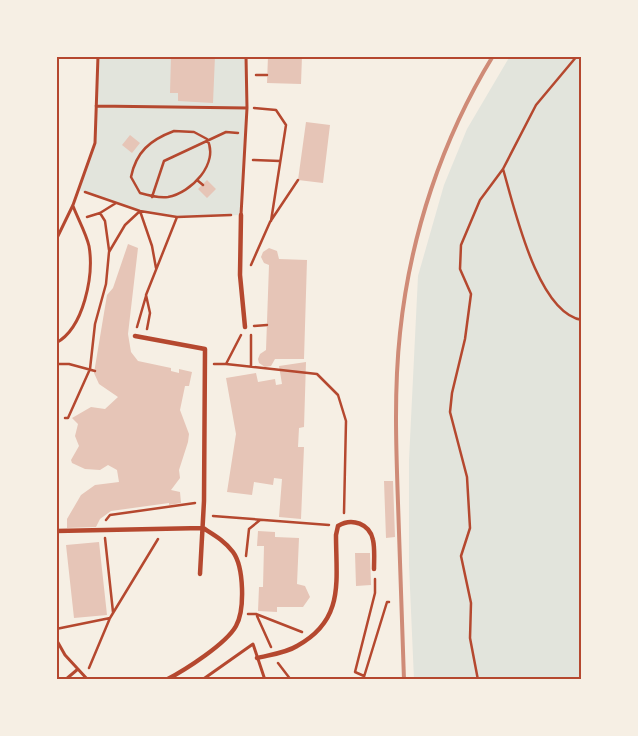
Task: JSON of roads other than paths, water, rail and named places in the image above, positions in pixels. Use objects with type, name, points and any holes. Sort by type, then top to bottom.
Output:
[{"type":"street","points":[[241,215],[240,275],[245,327]]},
{"type":"street","points":[[135,336],[205,350],[203,528],[200,574]]},
{"type":"street","points":[[257,658],[296,647],[312,636],[333,610],[336,595],[336,535],[338,526],[350,521],[360,523],[367,529],[373,538],[374,569]]},
{"type":"street","points":[[56,531],[203,528],[223,541],[234,553],[240,576],[242,613],[236,627],[228,637],[166,680]]},
{"type":"lane","points":[[56,240],[79,190],[94,143],[98,56]]},
{"type":"lane","points":[[241,215],[248,108],[246,56]]},
{"type":"lane","points":[[96,106],[248,108]]},
{"type":"lane","points":[[56,343],[66,338],[75,322],[85,300],[91,276],[89,244],[73,205]]},
{"type":"lane","points":[[56,420],[56,472]]},
{"type":"lane","points":[[56,639],[87,679]]},
{"type":"lane","points":[[202,680],[252,644],[265,680]]},
{"type":"lane","points":[[65,680],[78,669]]},
{"type":"railway","points":[[404,680],[396,418],[398,354],[405,297],[420,225],[431,189],[458,121],[493,56]]}]
